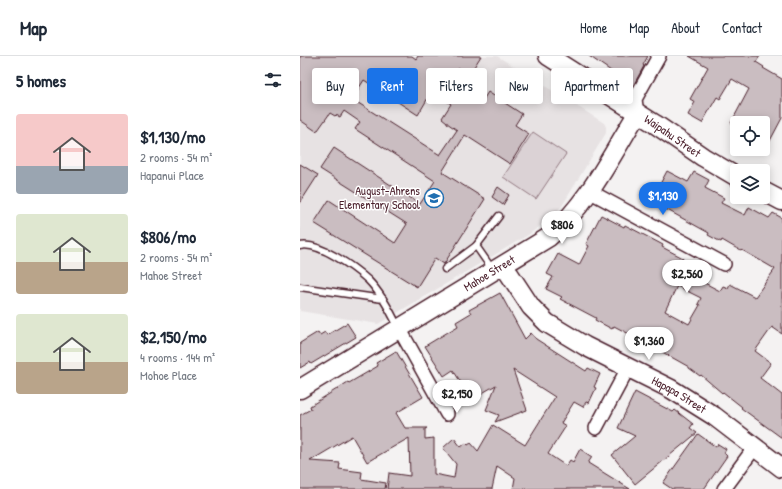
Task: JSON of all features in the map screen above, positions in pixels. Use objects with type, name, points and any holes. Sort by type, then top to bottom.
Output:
[{"type":"street","name":"Waipahu Street","points":[[548,56],[702,157],[730,172]]},
{"type":"street","points":[[638,114],[635,99],[659,56]]},
{"type":"street","name":"Mahoe Street","points":[[300,389],[549,237],[578,209],[638,114]]},
{"type":"street","points":[[589,191],[724,264]]},
{"type":"street","points":[[770,195],[782,201]]},
{"type":"street","name":"Hapapa Street","points":[[499,268],[531,307],[547,323],[585,346],[671,389],[714,416],[782,468]]},
{"type":"street","points":[[399,328],[446,414]]},
{"type":"street","points":[[596,428],[628,368]]},
{"type":"street","points":[[724,489],[755,447]]},
{"type":"lane","points":[[445,269],[476,246],[500,216]]},
{"type":"lane","points":[[300,246],[305,245],[321,249],[348,265],[368,280],[383,298],[399,328]]},
{"type":"lane","points":[[476,246],[499,268]]},
{"type":"lane","points":[[300,287],[383,298]]},
{"type":"shaded area","name":"August-Ahrens Elementary School","points":[[300,56],[497,56],[516,68],[495,68],[495,104],[543,104],[543,85],[551,90],[551,104],[574,104],[604,123],[606,133],[562,206],[547,221],[528,235],[378,324],[300,311]]},
{"type":"shaded area","points":[[533,132],[566,154],[536,199],[503,177]]},
{"type":"building","points":[[300,56],[412,56],[416,59],[418,56],[481,56],[473,68],[426,68],[426,101],[418,115],[401,104],[418,104],[418,68],[367,68],[367,82],[364,80],[359,88],[359,68],[312,68],[312,104],[359,103],[440,155],[457,130],[442,118],[451,104],[487,104],[488,92],[495,97],[495,104],[507,104],[522,114],[515,125],[529,134],[510,164],[465,135],[442,172],[485,199],[444,264],[435,258],[417,287],[314,223],[329,200],[395,243],[407,224],[320,169],[334,148],[420,204],[435,181],[355,129],[360,122],[344,111],[340,117],[330,113],[316,131],[300,120]]},
{"type":"building","points":[[589,56],[648,56],[633,86],[633,68],[607,68]]},
{"type":"building","points":[[689,56],[760,56],[756,62],[782,79],[782,118],[770,141],[770,116],[735,116],[749,89],[732,79],[720,99],[717,97],[702,123],[688,115],[695,102],[690,99],[708,67]]},
{"type":"building","points":[[300,164],[318,175],[300,203]]},
{"type":"building","points":[[667,171],[688,182],[694,172],[709,180],[705,188],[724,198],[721,203],[745,215],[749,207],[769,218],[773,213],[782,218],[782,334],[772,327],[755,351],[771,363],[760,378],[782,395],[782,438],[689,367],[648,344],[647,347],[633,340],[635,337],[614,326],[612,329],[595,320],[596,318],[560,299],[562,297],[546,289],[553,277],[547,274],[558,254],[579,265],[589,246],[586,244],[601,215],[646,236],[663,245],[662,247],[683,258],[680,263],[698,272],[695,278],[720,291],[723,286],[728,288],[730,284],[755,297],[775,269],[742,250],[741,251],[722,240],[721,242],[708,235],[709,233],[651,201]],"holes":[[[677,286],[701,298],[698,304],[700,305],[689,324],[665,311]]]},
{"type":"building","points":[[498,187],[509,195],[503,205],[492,197]]},
{"type":"building","points":[[500,293],[525,339],[531,333],[536,339],[586,371],[588,368],[600,374],[594,387],[596,388],[589,403],[586,402],[583,407],[574,402],[561,423],[566,426],[548,454],[566,466],[570,460],[573,462],[580,449],[592,457],[588,463],[630,489],[513,489],[515,478],[497,466],[492,489],[387,489],[389,473],[410,476],[409,438],[367,462],[352,436],[310,461],[340,463],[339,469],[362,472],[361,479],[386,483],[385,489],[300,489],[300,415],[311,409],[310,406],[348,382],[349,383],[378,366],[376,363],[396,351],[423,397],[396,413],[405,428],[427,428],[425,429],[425,439],[434,438],[434,474],[454,478],[456,464],[443,448],[454,438],[461,447],[466,443],[468,445],[471,443],[478,451],[493,425],[525,445],[555,397],[513,370],[527,410],[495,422],[499,415],[486,410],[496,385],[479,395],[475,388],[467,392],[453,370],[444,376],[425,346],[458,326],[456,322],[471,313],[469,310]]},
{"type":"building","points":[[347,323],[356,337],[311,364],[310,362],[300,368],[300,343],[318,332],[320,335],[325,332],[327,335]]},
{"type":"building","points":[[635,392],[673,412],[675,410],[693,424],[690,428],[697,433],[635,484],[612,455],[635,436],[618,428]]},
{"type":"building","points":[[698,434],[716,447],[718,444],[726,449],[724,453],[727,456],[704,489],[672,489],[663,483]]},
{"type":"place","name":"August-Ahrens Elementary School","points":[[434,198]]}]
